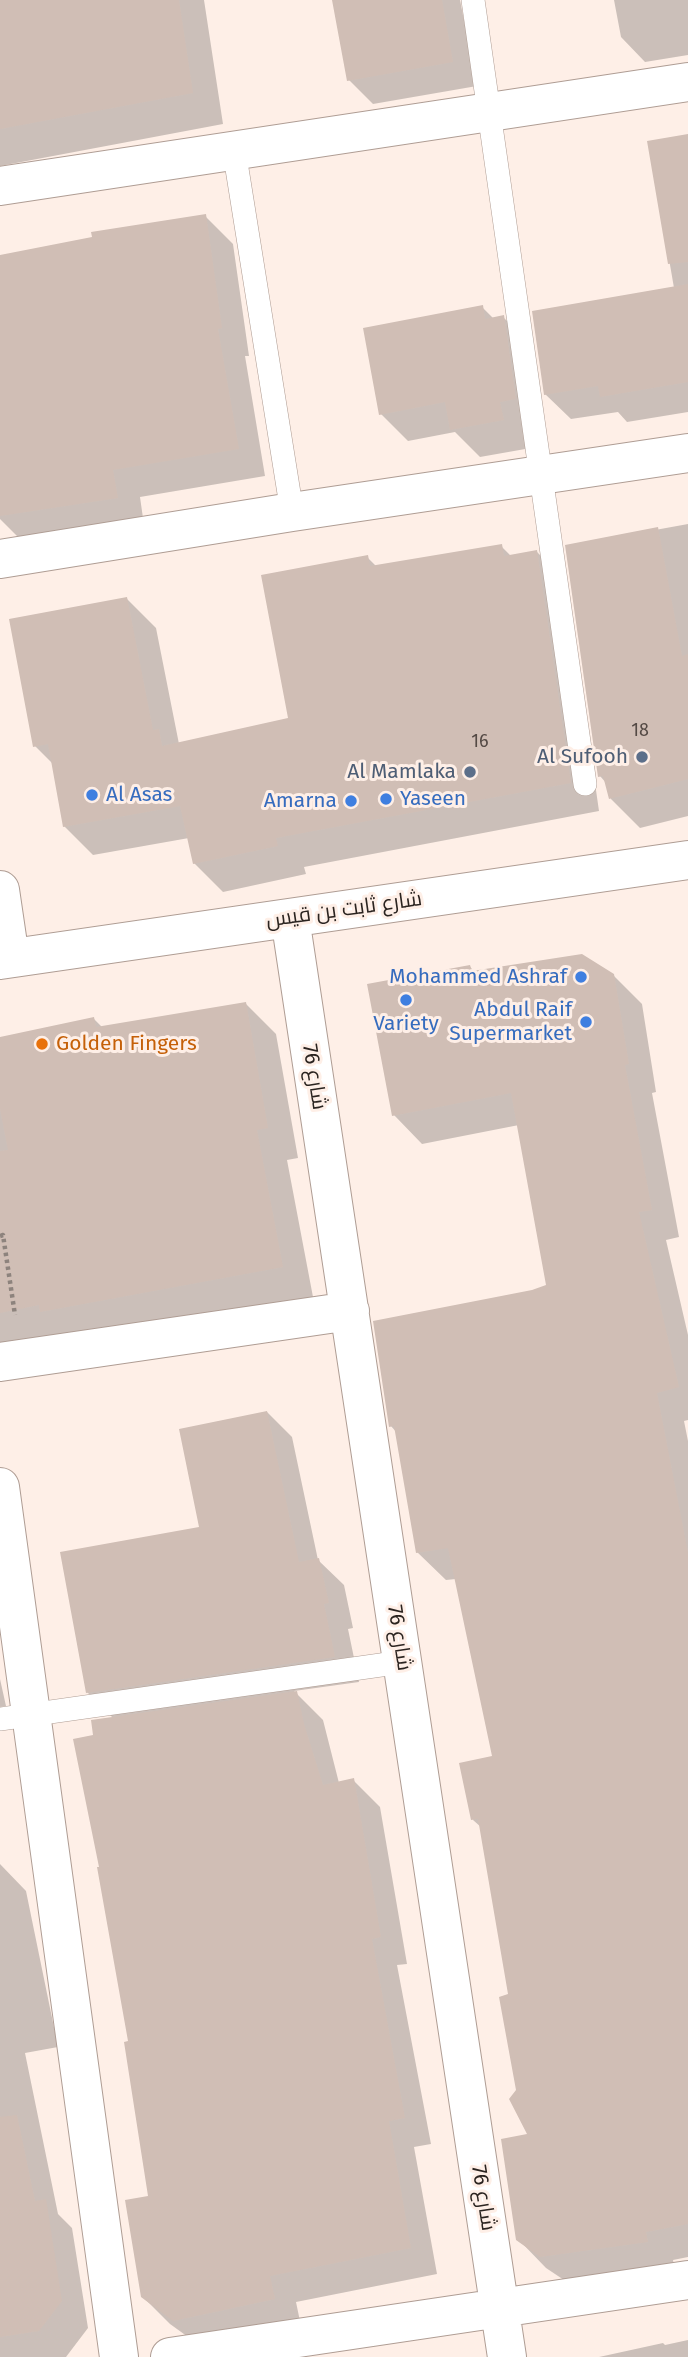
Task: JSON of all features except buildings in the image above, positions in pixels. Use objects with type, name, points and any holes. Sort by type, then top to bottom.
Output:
[{"type":"street","points":[[0,186],[688,82]]},
{"type":"street","points":[[0,559],[688,453]]},
{"type":"street","name":"شارع ثابت بن قيس","points":[[5,959],[688,861]]},
{"type":"street","points":[[0,890],[5,959]]},
{"type":"street","name":"شارع 76","points":[[290,918],[507,2357]]},
{"type":"street","points":[[11,1361],[350,1311]]},
{"type":"street","points":[[0,1487],[16,1716],[119,2357]]},
{"type":"street","points":[[170,2357],[259,2351],[500,2308],[688,2280]]},
{"type":"lane","points":[[473,0],[585,785]]},
{"type":"lane","points":[[234,150],[292,512]]},
{"type":"lane","points":[[16,1716],[402,1662]]},
{"type":"path","points":[[0,1236],[3,1235],[11,1361]]},
{"type":"place","name":"Al Sufooh","points":[[642,757]]},
{"type":"place","name":"Al Mamlaka","points":[[470,772]]},
{"type":"place","name":"Al Asas","points":[[92,795]]},
{"type":"place","name":"Yaseen","points":[[386,799]]},
{"type":"place","name":"Amarna","points":[[351,801]]},
{"type":"place","name":"Mohammed Ashraf","points":[[581,977]]},
{"type":"place","name":"Variety","points":[[406,1000]]},
{"type":"place","name":"Abdul Raif Supermarket","points":[[586,1022]]},
{"type":"place","name":"Golden Fingers","points":[[42,1044]]}]
